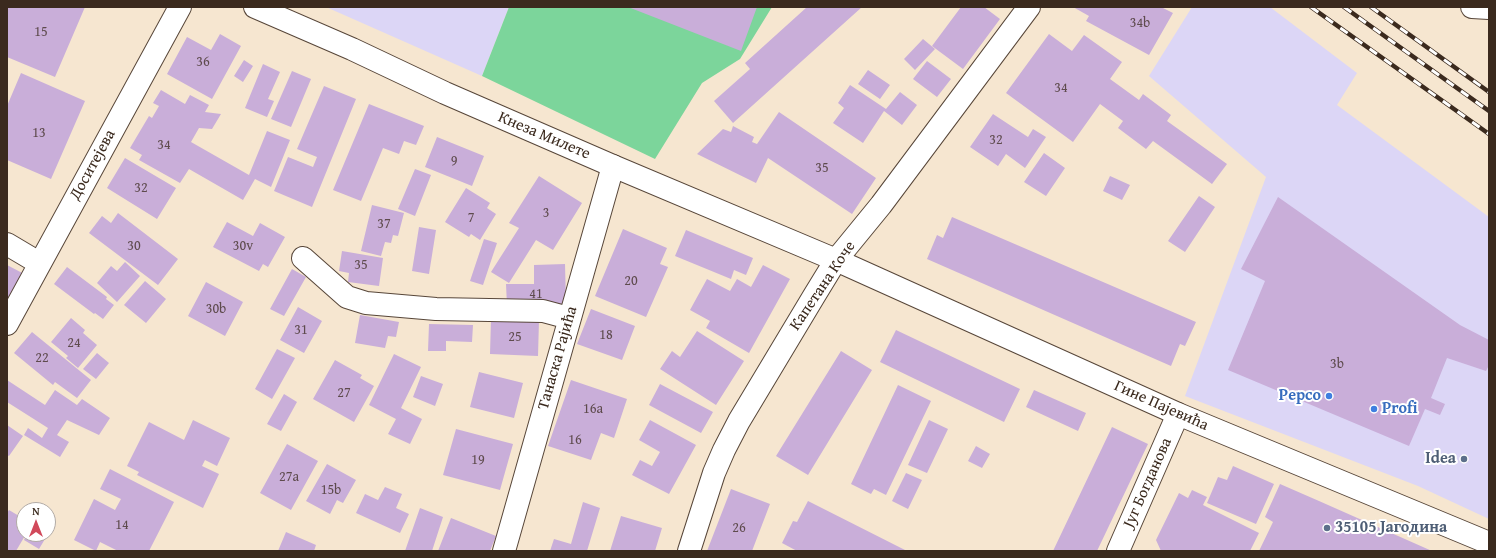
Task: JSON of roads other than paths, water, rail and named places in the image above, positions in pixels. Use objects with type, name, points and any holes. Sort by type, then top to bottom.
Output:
[{"type":"main road","name":"Доситејева","points":[[7,324],[180,7]]},
{"type":"main road","name":"Кнеза Милете","points":[[254,7],[352,49],[445,93],[836,260]]},
{"type":"main road","name":"Капетана Коче","points":[[689,551],[714,473],[736,427],[836,260],[881,205],[1029,7]]},
{"type":"main road","points":[[1472,7],[1489,8]]},
{"type":"main road","name":"Танаска Рајића","points":[[504,551],[613,166]]},
{"type":"main road","points":[[7,244],[39,263]]},
{"type":"main road","points":[[302,258],[346,297],[366,303],[436,309],[543,311],[569,318]]},
{"type":"main road","name":"Гине Пајевића","points":[[836,260],[1178,414],[1489,543]]},
{"type":"main road","name":"Југ Богданова","points":[[1118,551],[1178,414]]},
{"type":"railway","points":[[1311,7],[1489,134]]},
{"type":"railway","points":[[1344,7],[1489,111]]},
{"type":"railway","points":[[1371,7],[1489,92]]},
{"type":"place","name":"Pepco","points":[[1329,396]]},
{"type":"place","name":"Profi","points":[[1374,409]]},
{"type":"place","name":"Idea","points":[[1464,459]]},
{"type":"place","name":"35105 Јагодина","points":[[1327,528]]}]
